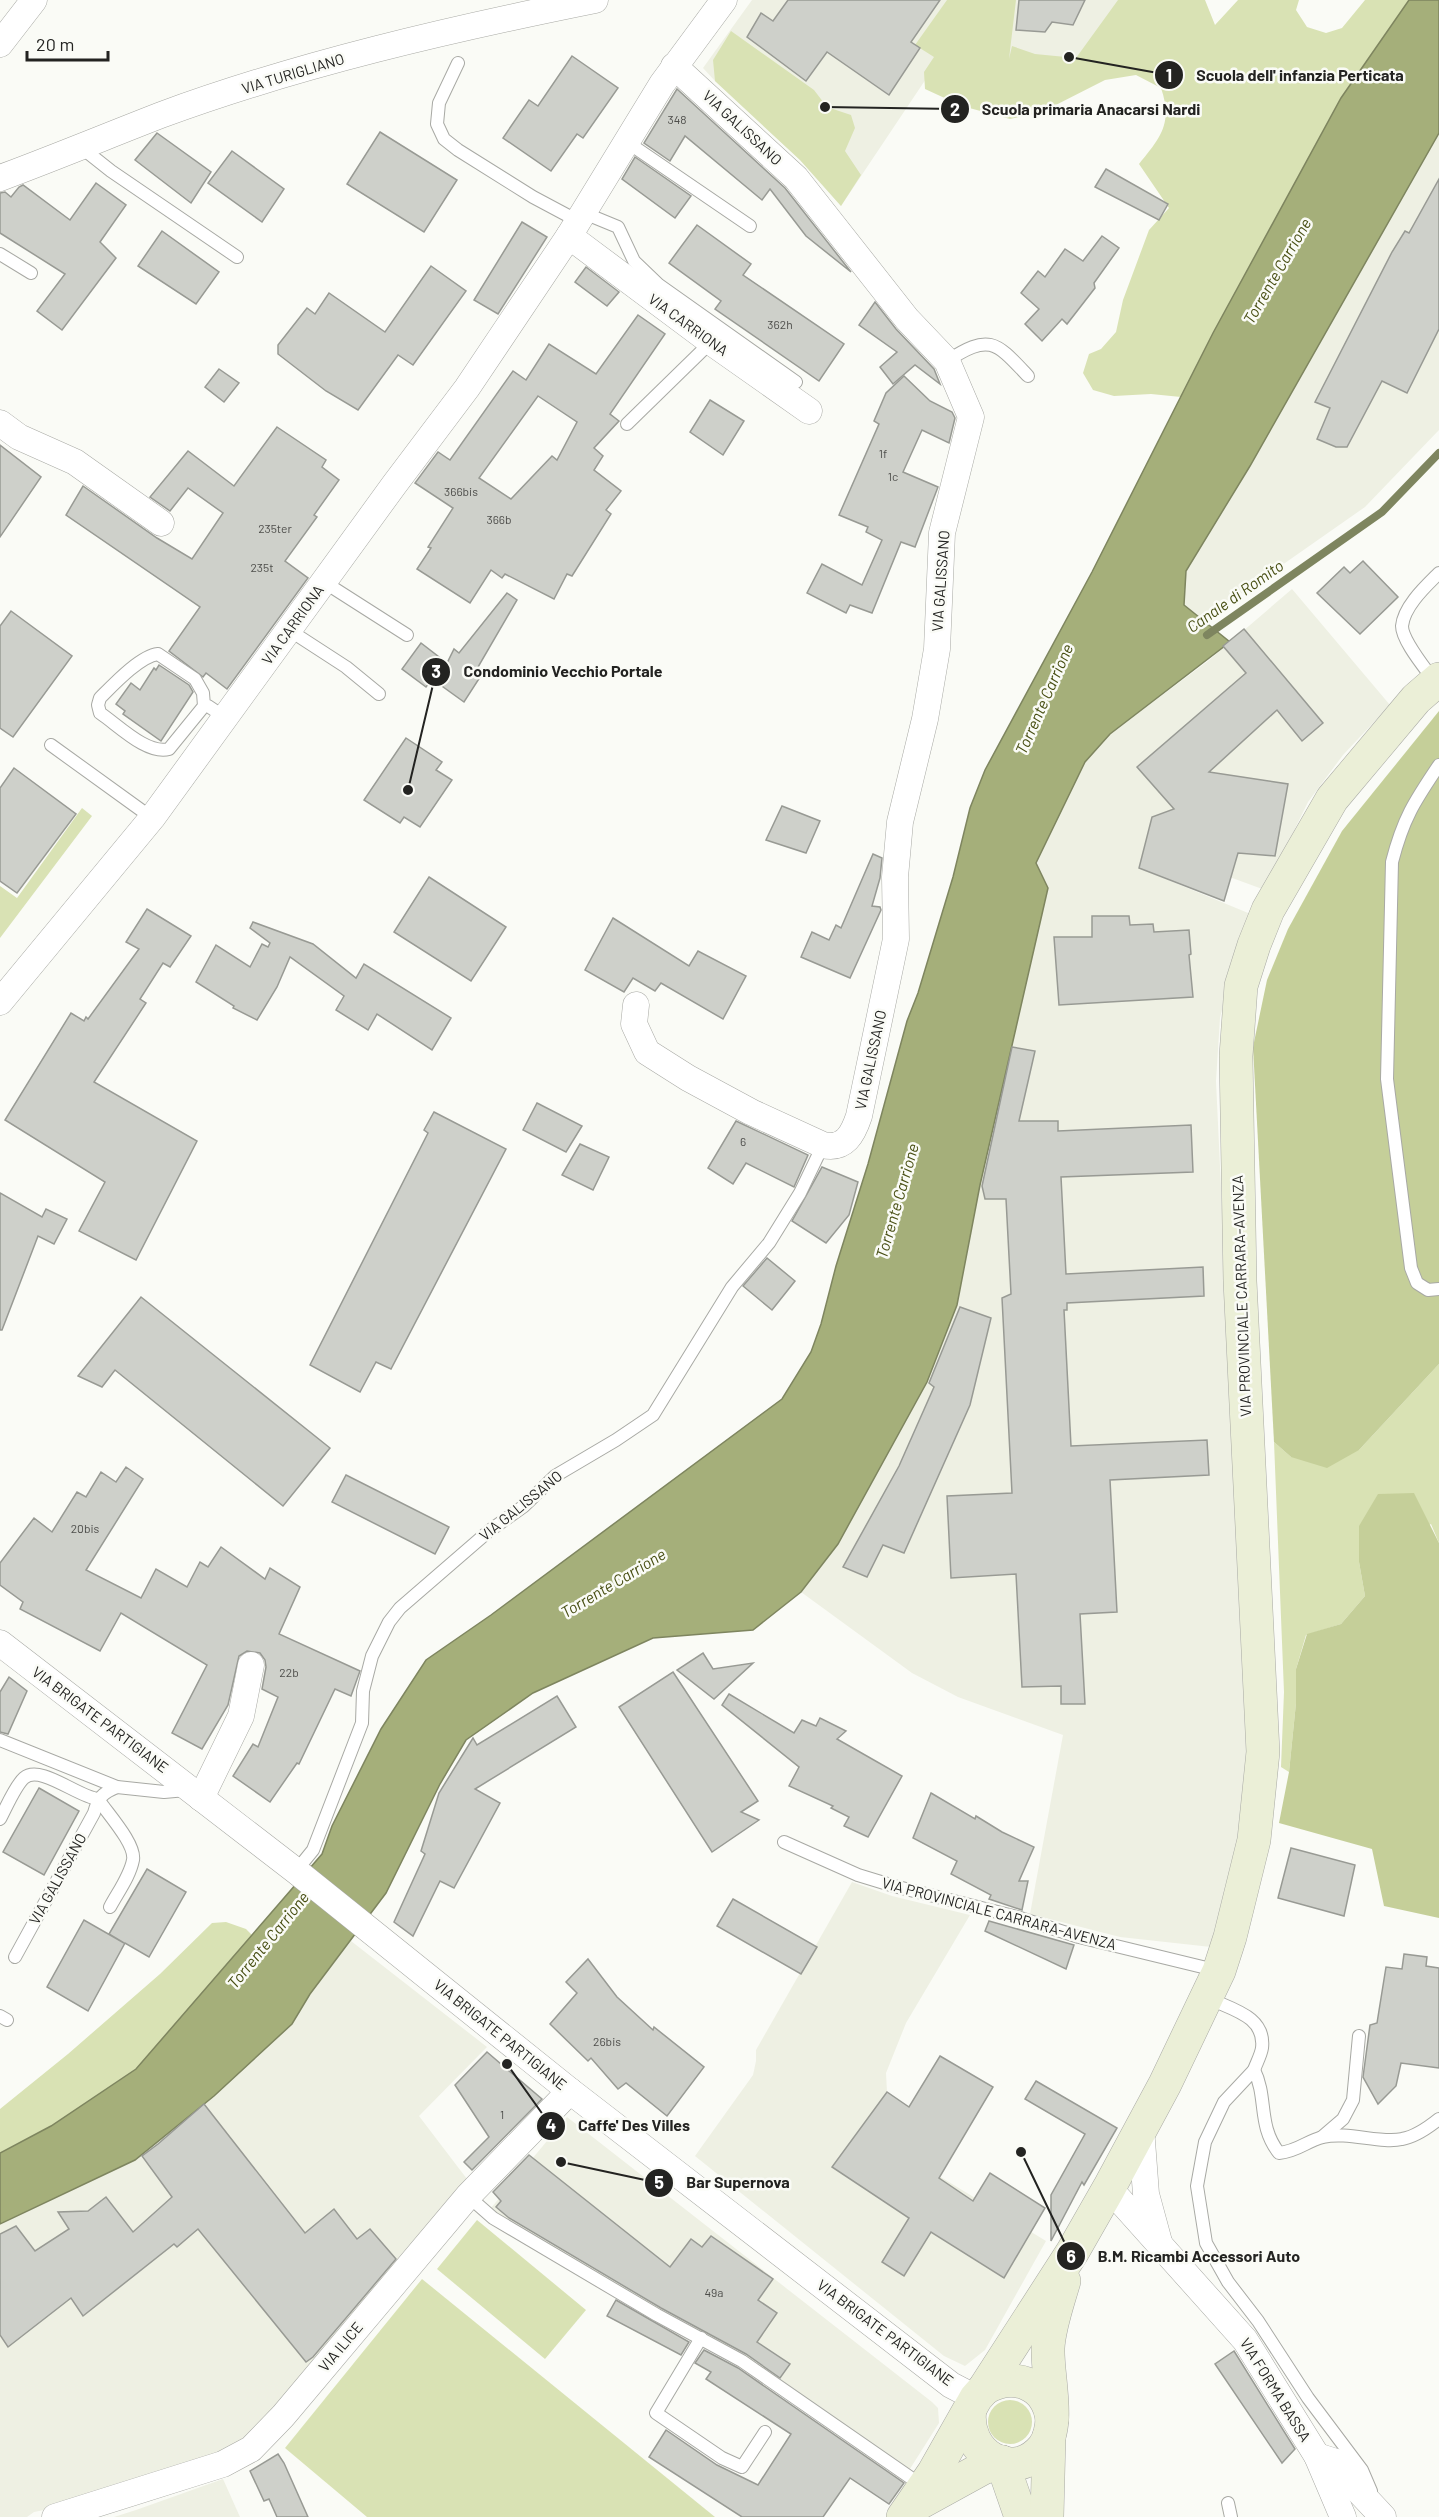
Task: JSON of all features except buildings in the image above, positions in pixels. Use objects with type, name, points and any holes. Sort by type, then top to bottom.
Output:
[{"type":"main road","name":"VIA PROVINCIALE CARRARA-AVENZA","points":[[912,2504],[1073,2251],[1109,2188],[1165,2084],[1212,1984],[1230,1937],[1254,1840],[1263,1752],[1240,1281],[1236,1056],[1241,986],[1268,910],[1332,799],[1416,699],[1437,680]]},
{"type":"main road","name":"VIA PROVINCIALE CARRARA-AVENZA","points":[[1047,2517],[1051,2430],[1048,2346],[1073,2251]]},
{"type":"main road","points":[[912,2504],[983,2468],[1002,2463],[1024,2461],[1035,2455],[1051,2430],[1046,2400],[1028,2384],[1005,2380],[994,2383],[977,2399],[969,2420],[974,2442],[990,2458],[1002,2463],[1021,2517]]},
{"type":"street","points":[[3,33],[34,0]]},
{"type":"street","name":"VIA TURIGLIANO","points":[[0,178],[162,115],[291,73],[386,46],[595,0]]},
{"type":"street","name":"VIA CARRIONA","points":[[0,1002],[152,819],[467,388],[577,223],[674,66],[724,0]]},
{"type":"street","name":"VIA GALISSANO","points":[[674,66],[796,178],[907,319],[947,362],[971,417],[942,533],[937,649],[925,719],[900,822],[895,877],[896,939],[857,1124],[844,1143],[833,1147],[824,1145]]},
{"type":"street","name":"VIA CARRIONA","points":[[577,223],[711,342],[809,411]]},
{"type":"street","points":[[0,423],[19,437],[75,462],[161,523]]},
{"type":"street","points":[[636,1005],[634,1024],[647,1052],[688,1078],[751,1112],[824,1145]]},
{"type":"street","name":"VIA BRIGATE PARTIGIANE","points":[[0,1643],[275,1854],[570,2091],[951,2385],[977,2399]]},
{"type":"street","points":[[196,1793],[241,1716],[251,1665]]},
{"type":"street","name":"VIA ILICE","points":[[55,2517],[223,2464],[251,2449],[283,2416],[468,2196],[570,2091]]},
{"type":"street","name":"VIA FORMA BASSA","points":[[1141,2128],[1146,2194],[1160,2245]]},
{"type":"street","name":"VIA FORMA BASSA","points":[[1109,2188],[1245,2340],[1317,2456],[1343,2517]]},
{"type":"street","name":"VIA FORMA BASSA","points":[[1317,2456],[1336,2462],[1376,2510]]},
{"type":"lane","points":[[458,63],[439,103],[437,124],[444,139],[458,150],[577,223],[618,227],[634,261],[659,285],[796,382]]},
{"type":"lane","points":[[627,142],[750,226]]},
{"type":"lane","points":[[82,148],[111,171],[237,257]]},
{"type":"lane","points":[[0,254],[32,273]]},
{"type":"lane","points":[[627,424],[711,342]]},
{"type":"lane","points":[[947,362],[963,351],[983,344],[994,345],[1003,349],[1028,376]]},
{"type":"lane","points":[[1437,680],[1406,639],[1402,626],[1409,608],[1439,573]]},
{"type":"lane","points":[[324,582],[407,635]]},
{"type":"lane","points":[[289,630],[380,694]]},
{"type":"lane","points":[[158,654],[199,683],[204,706],[169,750],[160,752],[148,747],[100,713],[98,705],[100,698],[141,661],[150,655],[158,654]]},
{"type":"lane","points":[[204,706],[208,706],[226,718]]},
{"type":"lane","points":[[51,746],[152,819]]},
{"type":"lane","points":[[1439,765],[1410,809],[1401,829],[1392,862],[1387,1079],[1411,1268],[1417,1283],[1428,1290],[1439,1288]]},
{"type":"lane","name":"VIA GALISSANO","points":[[296,1871],[313,1850],[362,1723],[363,1691],[372,1656],[389,1622],[400,1608],[489,1531],[524,1506],[555,1476],[654,1415],[732,1287],[769,1243],[800,1193],[824,1145]]},
{"type":"lane","points":[[0,1740],[117,1787],[196,1793]]},
{"type":"lane","points":[[0,1819],[20,1783],[34,1774],[45,1776],[88,1798],[98,1799],[132,1846],[134,1858],[110,1907]]},
{"type":"lane","points":[[98,1799],[104,1792],[117,1787]]},
{"type":"lane","name":"VIA GALISSANO","points":[[15,1957],[93,1813],[98,1799]]},
{"type":"lane","name":"VIA PROVINCIALE CARRARA-AVENZA","points":[[784,1842],[858,1875],[1017,1917],[1212,1984],[1246,2013],[1260,2029],[1262,2048],[1254,2070],[1224,2102],[1205,2142],[1197,2186],[1206,2243],[1228,2282],[1258,2321],[1308,2398],[1362,2470],[1376,2510]]},
{"type":"lane","name":"VIA PROVINCIALE CARRARA-AVENZA","points":[[1254,2070],[1260,2082],[1261,2108],[1269,2140],[1279,2153],[1293,2152],[1322,2137],[1343,2119],[1353,2100],[1359,2036]]},
{"type":"lane","name":"VIA PROVINCIALE CARRARA-AVENZA","points":[[1322,2137],[1349,2136],[1401,2140],[1419,2133],[1439,2119]]},
{"type":"lane","points":[[468,2196],[493,2218],[742,2361],[912,2504]]},
{"type":"lane","points":[[701,2338],[656,2413],[722,2458],[742,2467],[765,2432]]},
{"type":"lane","points":[[1228,2503],[1231,2517]]},
{"type":"shaded area","points":[[752,0],[1180,0],[1179,42],[1009,91],[950,43],[841,206],[800,160],[703,68]]},
{"type":"shaded area","points":[[947,0],[1016,0],[1009,59],[1012,46],[1035,54],[1076,58],[1118,0],[1205,0],[1215,25],[1238,0],[1299,0],[1296,10],[1307,27],[1326,33],[1342,28],[1365,0],[1409,0],[1341,98],[1181,397],[1151,394],[1114,396],[1093,390],[1083,373],[1089,354],[1101,349],[1116,332],[1123,300],[1149,230],[1169,208],[1139,164],[1163,129],[1166,111],[1161,88],[1136,75],[1105,80],[1042,112],[1010,119],[962,106],[925,89],[924,72],[934,57],[915,45]]},
{"type":"shaded area","points":[[731,31],[814,90],[827,107],[851,115],[855,128],[845,151],[861,175],[841,206],[800,160],[715,81],[713,60]]},
{"type":"shaded area","points":[[1439,133],[1439,430],[1365,507],[1202,621],[1184,605],[1186,571],[1250,466]]},
{"type":"shaded area","points":[[1292,589],[1390,705],[1343,755],[1308,802],[1265,890],[1145,846],[1139,868],[1253,915],[1234,960],[1220,1018],[1216,1081],[1247,1743],[1240,1834],[1211,1947],[1120,1937],[1030,1914],[1063,1735],[958,1697],[912,1673],[801,1592],[838,1544],[927,1382],[957,1305],[980,1185],[1048,888],[1035,863],[1085,762],[1110,734],[1208,661]]},
{"type":"shaded area","points":[[1439,711],[1439,1364],[1359,1450],[1327,1468],[1291,1457],[1274,1442],[1253,1047],[1267,980],[1288,929],[1342,831]]},
{"type":"shaded area","points":[[82,808],[92,816],[0,938],[0,886],[17,898]]},
{"type":"shaded area","points":[[1439,1364],[1439,1543],[1431,1524],[1359,1562],[1365,1596],[1341,1624],[1306,1635],[1296,1669],[1296,1703],[1289,1772],[1281,1767],[1284,1692],[1274,1442],[1291,1457],[1359,1450]]},
{"type":"shaded area","points":[[1414,1493],[1439,1543],[1439,1918],[1384,1906],[1372,1849],[1279,1823],[1289,1772],[1296,1703],[1296,1669],[1307,1634],[1341,1624],[1365,1596],[1359,1562],[1359,1526],[1378,1494]]},
{"type":"shaded area","points":[[852,1882],[892,1896],[970,1915],[906,2023],[886,2073],[887,2092],[909,2107],[939,2176],[1046,2241],[985,2350],[965,2366],[944,2356],[695,2156],[753,2075],[756,2050]]},
{"type":"shaded area","points":[[226,1922],[246,1929],[252,1935],[136,2069],[51,2126],[0,2153],[0,2109],[68,2054],[160,1974],[212,1923]]},
{"type":"shaded area","points":[[351,1941],[487,2047],[419,2116],[467,2179],[411,2249],[253,2434],[221,2452],[54,2508],[34,2512],[27,2517],[0,2517],[0,2224],[135,2160],[292,2024],[310,1994]]},
{"type":"shaded area","points":[[567,2117],[938,2408],[939,2423],[908,2472],[744,2362],[486,2214]]},
{"type":"shaded area","points":[[477,2220],[586,2310],[545,2359],[437,2269]]},
{"type":"shaded area","points":[[422,2279],[715,2517],[367,2517],[285,2448]]},
{"type":"shaded area","points":[[1010,2400],[1019,2401],[1026,2406],[1031,2413],[1031,2431],[1026,2438],[1019,2443],[1010,2444],[1001,2443],[994,2438],[989,2431],[988,2422],[989,2413],[994,2406],[1001,2401]]},
{"type":"shaded area","points":[[223,2479],[240,2517],[114,2517],[136,2510]]},
{"type":"water","name":"Torrente Carrione","points":[[1409,0],[1439,0],[1439,133],[1250,466],[1186,571],[1184,605],[1230,642],[1110,734],[1085,762],[1036,863],[1048,888],[980,1185],[957,1305],[927,1382],[838,1544],[801,1592],[753,1630],[653,1638],[533,1693],[466,1740],[440,1784],[386,1893],[310,1994],[292,2024],[214,2096],[135,2160],[0,2224],[0,2153],[51,2126],[136,2069],[322,1854],[332,1826],[381,1729],[426,1660],[491,1615],[782,1399],[811,1352],[821,1324],[907,1021],[918,993],[953,877],[970,808],[985,770],[1092,572],[1213,333],[1341,98]]},
{"type":"waterway","name":"Canale di Romito","points":[[1207,635],[1382,512],[1439,453]]},
{"type":"place","name":"Scuola dell' infanzia Perticata","points":[[1069,57]]},
{"type":"place","name":"Scuola primaria Anacarsi Nardi","points":[[825,107]]},
{"type":"place","name":"Condominio Vecchio Portale","points":[[408,790]]},
{"type":"place","name":"Caffe' Des Villes","points":[[507,2064]]},
{"type":"place","name":"B.M. Ricambi Accessori Auto","points":[[1021,2152]]},
{"type":"place","name":"Bar Supernova","points":[[561,2162]]}]
